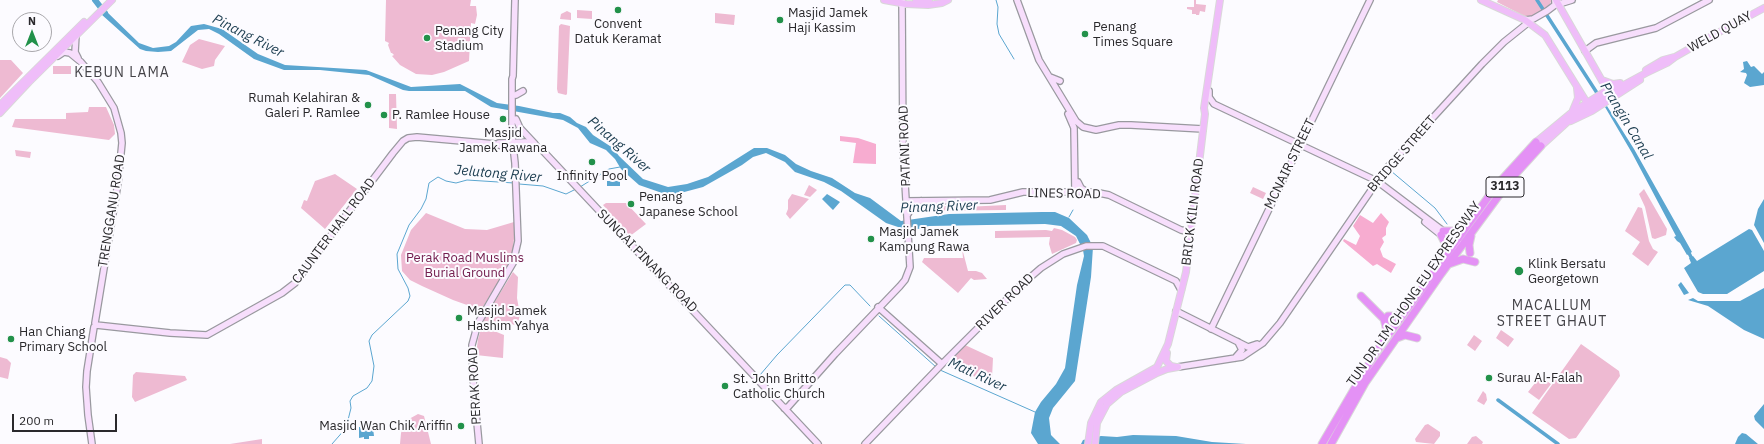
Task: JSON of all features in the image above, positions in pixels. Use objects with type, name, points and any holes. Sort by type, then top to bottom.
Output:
[{"type":"highway","name":"TUN DR LIM CHONG EU EXPRESSWAY","points":[[1458,245],[1471,220],[1505,175],[1539,144]]},
{"type":"highway","name":"TUN DR LIM CHONG EU EXPRESSWAY","points":[[1330,444],[1384,340],[1458,245],[1472,232],[1539,144]]},
{"type":"highway","points":[[1471,220],[1456,231],[1442,233],[1445,247],[1445,262],[1464,259],[1474,262]]},
{"type":"highway","points":[[1470,253],[1469,245],[1472,232]]},
{"type":"highway","name":"TUN DR LIM CHONG EU EXPRESSWAY","points":[[1322,444],[1362,381],[1411,317],[1445,262]]},
{"type":"highway","points":[[1361,296],[1384,319],[1386,329],[1384,340]]},
{"type":"highway","points":[[1388,316],[1398,316],[1406,310]]},
{"type":"highway","points":[[1395,339],[1405,335],[1414,335],[1410,326],[1411,317]]},
{"type":"main road","points":[[0,105],[106,3],[112,0]]},
{"type":"main road","points":[[884,0],[937,4],[948,0]]},
{"type":"main road","points":[[916,0],[929,0]]},
{"type":"main road","name":"BRICK KILN ROAD","points":[[1178,367],[1171,366],[1166,361],[1168,344],[1184,280],[1205,113],[1204,108],[1220,0]]},
{"type":"main road","points":[[1481,0],[1527,21],[1548,39],[1588,104]]},
{"type":"main road","points":[[1557,1],[1602,80],[1607,94]]},
{"type":"main road","name":"WELD QUAY","points":[[1539,144],[1571,113],[1588,104],[1598,101],[1607,94],[1667,64],[1675,57],[1764,8]]},
{"type":"main road","points":[[0,113],[13,98],[53,60],[95,14]]},
{"type":"main road","name":"WELD QUAY","points":[[1539,144],[1620,83],[1663,60],[1675,57]]},
{"type":"main road","name":"BRICK KILN ROAD","points":[[1209,79],[1209,91]]},
{"type":"main road","points":[[1602,80],[1612,84],[1620,83]]},
{"type":"main road","points":[[1571,113],[1577,102],[1577,88]]},
{"type":"main road","name":"WELD QUAY","points":[[1569,122],[1588,104]]},
{"type":"main road","name":"BRICK KILN ROAD","points":[[1088,444],[1089,431],[1094,414],[1105,398],[1127,383],[1157,367],[1168,344]]},
{"type":"main road","points":[[1095,444],[1097,423],[1101,413],[1113,398],[1164,370],[1178,367]]},
{"type":"street","name":"PERAK ROAD","points":[[515,0],[513,76],[515,114]]},
{"type":"street","points":[[1017,0],[1039,60],[1076,121],[1088,129],[1096,130],[1131,125],[1203,129]]},
{"type":"street","name":"MCNAIR STREET","points":[[1211,329],[1370,0]]},
{"type":"street","points":[[1557,1],[1572,0]]},
{"type":"street","points":[[1585,51],[1596,43],[1656,28],[1709,0]]},
{"type":"street","name":"BRIDGE STREET","points":[[1178,367],[1246,356],[1265,340],[1280,323],[1376,182],[1482,64],[1504,42],[1527,21],[1545,12],[1557,1]]},
{"type":"street","name":"PATANI ROAD","points":[[786,407],[900,286],[908,272],[911,262],[903,150],[904,2]]},
{"type":"street","name":"TRENGGANU ROAD","points":[[76,35],[75,52],[109,98],[118,120],[122,143],[118,183],[87,371],[86,387],[92,444]]},
{"type":"street","name":"TRENGGANU ROAD","points":[[53,60],[61,53],[67,52],[81,62]]},
{"type":"street","points":[[1050,77],[1060,81]]},
{"type":"street","points":[[514,95],[523,91]]},
{"type":"street","points":[[1209,91],[1209,97],[1214,104],[1376,182],[1458,245]]},
{"type":"street","name":"PERAK ROAD","points":[[479,444],[473,380],[472,345],[478,323],[510,269],[516,253],[518,241],[514,144],[516,102],[514,95]]},
{"type":"street","points":[[1065,102],[1065,109],[1074,128],[1076,192]]},
{"type":"street","points":[[1205,113],[1208,105],[1214,104]]},
{"type":"street","points":[[515,114],[514,144],[538,148]]},
{"type":"street","name":"SUNGAI PINANG ROAD","points":[[515,114],[520,128],[538,148],[756,376],[759,377],[818,444]]},
{"type":"street","name":"CAUNTER HALL ROAD","points":[[95,325],[170,334],[205,336],[211,334],[292,286],[405,139],[414,137],[495,144],[514,144]]},
{"type":"street","points":[[1065,192],[1070,190],[1076,182],[1078,146]]},
{"type":"street","points":[[1076,182],[1081,188],[1089,192]]},
{"type":"street","points":[[906,189],[912,196],[921,201],[912,207],[908,216]]},
{"type":"street","name":"LINES ROAD","points":[[907,200],[990,200],[1023,192],[1089,192],[1109,195],[1181,230],[1191,232]]},
{"type":"street","name":"RIVER ROAD","points":[[865,444],[941,365],[1030,278],[1054,258],[1078,248],[1097,245],[1110,249],[1176,281]]},
{"type":"street","points":[[1181,290],[1176,281],[1184,280]]},
{"type":"street","points":[[878,308],[941,365]]},
{"type":"street","points":[[1176,311],[1211,329],[1237,340],[1242,350],[1234,358]]},
{"type":"street","name":"BRIDGE STREET","points":[[1237,340],[1248,347],[1265,340]]},
{"type":"street","name":"SUNGAI PINANG ROAD","points":[[786,407],[823,444]]},
{"type":"green space","name":"Penang City Stadium","points":[[386,0],[471,0],[470,6],[476,6],[477,15],[475,24],[471,23],[469,61],[444,72],[432,75],[416,74],[400,65],[392,56],[394,55],[391,53],[388,45],[389,43],[385,41]]},
{"type":"green space","points":[[1194,0],[1196,0],[1196,4],[1206,5],[1205,12],[1200,11],[1199,15],[1196,15],[1192,14],[1192,10],[1187,9],[1187,7],[1194,7]]},
{"type":"green space","points":[[1498,0],[1552,0],[1550,4],[1534,17],[1526,17],[1497,2]]},
{"type":"green space","points":[[577,10],[592,11],[592,19],[577,18]]},
{"type":"green space","points":[[567,11],[571,13],[571,20],[560,19],[561,14]]},
{"type":"green space","points":[[715,13],[735,15],[734,25],[715,23]]},
{"type":"green space","points":[[561,24],[570,26],[566,95],[558,93],[557,89],[559,26]]},
{"type":"green space","points":[[199,39],[225,46],[215,60],[214,66],[202,69],[182,62],[190,45]]},
{"type":"green space","points":[[0,60],[11,60],[23,73],[0,98]]},
{"type":"green space","points":[[53,66],[71,66],[71,74],[53,74]]},
{"type":"green space","points":[[389,94],[396,94],[397,129],[389,128]]},
{"type":"green space","points":[[89,107],[106,107],[114,125],[115,134],[109,140],[12,127],[15,119],[66,119],[66,113],[88,112]]},
{"type":"green space","points":[[15,150],[31,152],[30,158],[16,156]]},
{"type":"green space","points":[[335,174],[357,189],[325,229],[301,208],[304,200],[307,201],[315,181]]},
{"type":"green space","points":[[809,185],[817,190],[810,197],[804,195]]},
{"type":"green space","points":[[1253,187],[1266,193],[1263,199],[1250,193]]},
{"type":"green space","points":[[1644,189],[1667,229],[1666,235],[1655,239],[1652,238],[1645,207],[1639,194]]},
{"type":"green space","points":[[792,194],[809,199],[790,219],[786,214],[788,209],[788,200]]},
{"type":"green space","points":[[606,203],[626,203],[646,224],[630,236],[603,205]]},
{"type":"green space","points":[[925,205],[965,207],[1006,205],[1006,210],[914,211],[919,206],[923,207]]},
{"type":"green space","points":[[1638,207],[1642,208],[1649,241],[1653,249],[1658,252],[1648,266],[1632,254],[1640,242],[1625,231]]},
{"type":"green space","name":"Perak Road Muslims Burial Ground","points":[[426,213],[465,229],[487,230],[514,222],[512,256],[481,310],[453,300],[422,286],[410,280],[402,271],[401,255],[411,230]]},
{"type":"green space","points":[[1054,228],[1062,230],[1075,237],[1077,240],[1076,243],[1052,254],[1049,244],[1050,237],[995,238],[995,231],[1052,231]]},
{"type":"green space","points":[[962,248],[968,271],[982,273],[987,279],[974,280],[971,278],[958,293],[922,262],[924,258],[963,258]]},
{"type":"green space","points":[[513,272],[518,277],[517,298],[520,315],[517,326],[504,321],[501,329],[483,321]]},
{"type":"green space","points":[[482,326],[504,335],[503,358],[476,355],[478,339]]},
{"type":"green space","points":[[1501,330],[1514,339],[1508,347],[1496,338]]},
{"type":"green space","points":[[1474,335],[1482,341],[1475,351],[1467,345]]},
{"type":"green space","points":[[1581,344],[1619,371],[1620,376],[1576,438],[1569,439],[1532,413]]},
{"type":"green space","points":[[965,345],[993,358],[992,378],[985,381],[946,365]]},
{"type":"green space","points":[[0,357],[7,359],[11,363],[8,379],[0,377]]},
{"type":"green space","points":[[136,372],[185,376],[187,380],[135,402],[132,397],[133,375]]},
{"type":"green space","points":[[1541,377],[1551,384],[1539,400],[1528,392]]},
{"type":"green space","points":[[1483,391],[1486,394],[1487,400],[1484,405],[1477,401]]},
{"type":"green space","points":[[418,414],[424,416],[431,444],[400,444],[401,433],[404,425],[409,419]]},
{"type":"green space","points":[[1428,424],[1440,432],[1440,436],[1434,444],[1416,442],[1415,439],[1425,425]]},
{"type":"green space","points":[[1476,436],[1483,442],[1482,444],[1467,444],[1472,437]]},
{"type":"green space","points":[[262,439],[262,444],[230,444]]},
{"type":"shaded area","points":[[840,136],[858,138],[876,144],[876,164],[853,163],[856,143],[840,141]]},
{"type":"shaded area","points":[[1381,213],[1389,222],[1386,228],[1386,235],[1382,238],[1384,242],[1380,249],[1383,257],[1396,264],[1391,273],[1377,264],[1373,266],[1343,241],[1344,239],[1356,245],[1360,236],[1353,226],[1360,215],[1373,223]]},
{"type":"water","points":[[105,10],[139,43],[153,48],[169,46],[176,42],[191,26],[204,24],[222,29],[258,54],[285,65],[366,70],[411,87],[460,84],[497,103],[560,113],[570,117],[577,123],[586,127],[593,135],[613,148],[619,156],[643,179],[668,187],[687,184],[708,177],[754,148],[767,148],[785,155],[796,164],[811,171],[832,178],[855,193],[870,198],[901,221],[949,214],[1042,212],[1055,212],[1069,218],[1087,235],[1093,247],[1091,277],[1075,381],[1053,408],[1049,418],[1051,435],[1060,444],[1038,444],[1031,433],[1035,412],[1056,384],[1065,368],[1077,285],[1084,256],[1083,250],[1076,236],[1061,226],[1045,224],[929,226],[918,229],[904,229],[886,223],[841,191],[824,182],[795,172],[785,162],[766,153],[753,157],[742,165],[703,187],[673,195],[665,194],[639,185],[621,169],[615,159],[606,150],[590,143],[578,128],[563,120],[491,107],[465,91],[409,91],[403,90],[369,75],[320,70],[284,70],[254,59],[219,34],[209,29],[198,30],[171,51],[146,51],[140,49],[101,14]]},
{"type":"water","points":[[1747,61],[1751,67],[1754,66],[1762,74],[1764,72],[1764,85],[1750,87],[1744,83],[1747,75],[1746,73],[1740,72],[1744,69],[1743,62]]},
{"type":"water","points":[[1607,106],[1634,149],[1692,252],[1687,255],[1680,243],[1674,237],[1676,236],[1632,153],[1605,107]]},
{"type":"water","points":[[607,181],[620,181],[620,186],[607,186]]},
{"type":"water","points":[[827,194],[840,202],[833,210],[822,199]]},
{"type":"water","points":[[1764,199],[1764,243],[1754,225],[1758,209]]},
{"type":"water","points":[[1749,229],[1752,230],[1764,251],[1764,271],[1727,294],[1703,294],[1698,292],[1684,268],[1691,263],[1689,258],[1693,256],[1697,261]]},
{"type":"water","points":[[1681,282],[1689,293],[1684,295],[1678,285]]},
{"type":"water","points":[[1764,288],[1764,339],[1744,330],[1708,306],[1688,300],[1693,298],[1698,301],[1740,301]]},
{"type":"water","points":[[1764,404],[1764,429],[1755,420],[1754,416]]},
{"type":"water","points":[[368,426],[369,428],[373,428],[374,436],[369,436],[369,439],[364,439],[364,437],[359,438],[359,427]]},
{"type":"water","points":[[1742,433],[1746,434],[1758,444],[1735,444],[1738,437]]},
{"type":"water","points":[[1133,435],[1176,436],[1212,442],[1246,444],[1081,444],[1083,440],[1101,436],[1117,437]]},
{"type":"waterway","name":"Pinang River","points":[[95,0],[105,13]]},
{"type":"waterway","points":[[996,0],[998,7],[997,24],[999,34],[1014,59]]},
{"type":"waterway","name":"Prangin Canal","points":[[1537,0],[1599,96]]},
{"type":"waterway","name":"Jelutong River","points":[[580,187],[609,169],[620,167]]},
{"type":"waterway","points":[[1391,171],[1435,208],[1447,224]]},
{"type":"waterway","name":"Jelutong River","points":[[332,444],[346,428],[351,408],[350,401],[353,396],[367,388],[372,381],[374,366],[369,341],[372,335],[408,301],[410,296],[408,288],[398,269],[397,254],[409,225],[421,209],[426,199],[429,183],[438,177],[446,181],[456,183],[467,180],[514,183]]},
{"type":"waterway","name":"Jelutong River","points":[[519,184],[543,186],[566,194],[576,189]]},
{"type":"waterway","points":[[1069,217],[1073,210]]},
{"type":"waterway","name":"Prangin Canal","points":[[1688,251],[1691,257]]},
{"type":"waterway","name":"Mati River","points":[[760,375],[777,355],[845,285],[850,285],[870,306]]},
{"type":"waterway","name":"Mati River","points":[[879,316],[936,367]]},
{"type":"waterway","name":"Mati River","points":[[940,370],[1035,412]]},
{"type":"waterway","points":[[1498,400],[1558,444]]},
{"type":"place","name":"Convent Datuk Keramat","points":[[618,10]]},
{"type":"place","name":"Masjid Jamek Haji Kassim","points":[[780,20]]},
{"type":"place","name":"Penang Times Square","points":[[1085,34]]},
{"type":"place","name":"Penang City Stadium","points":[[427,38]]},
{"type":"place","name":"Rumah Kelahiran & Galeri P. Ramlee","points":[[368,105]]},
{"type":"place","name":"P. Ramlee House","points":[[384,115]]},
{"type":"place","name":"Masjid Jamek Rawana","points":[[503,119]]},
{"type":"place","name":"Infinity Pool","points":[[592,162]]},
{"type":"place","name":"Penang Japanese School","points":[[631,204]]},
{"type":"place","name":"Masjid Jamek Kampung Rawa","points":[[871,239]]},
{"type":"place","name":"Klink Bersatu Georgetown","points":[[1519,271]]},
{"type":"place","name":"Masjid Jamek Hashim Yahya","points":[[459,318]]},
{"type":"place","name":"Han Chiang Primary School","points":[[11,339]]},
{"type":"place","name":"Surau Al-Falah","points":[[1489,378]]},
{"type":"place","name":"St. John Britto Catholic Church","points":[[725,386]]},
{"type":"place","name":"Masjid Wan Chik Ariffin","points":[[461,426]]},
{"type":"district","name":"KEBUN LAMA","points":[[122,73]]},
{"type":"district","name":"MACALLUM STREET GHAUT","points":[[1552,314]]}]
